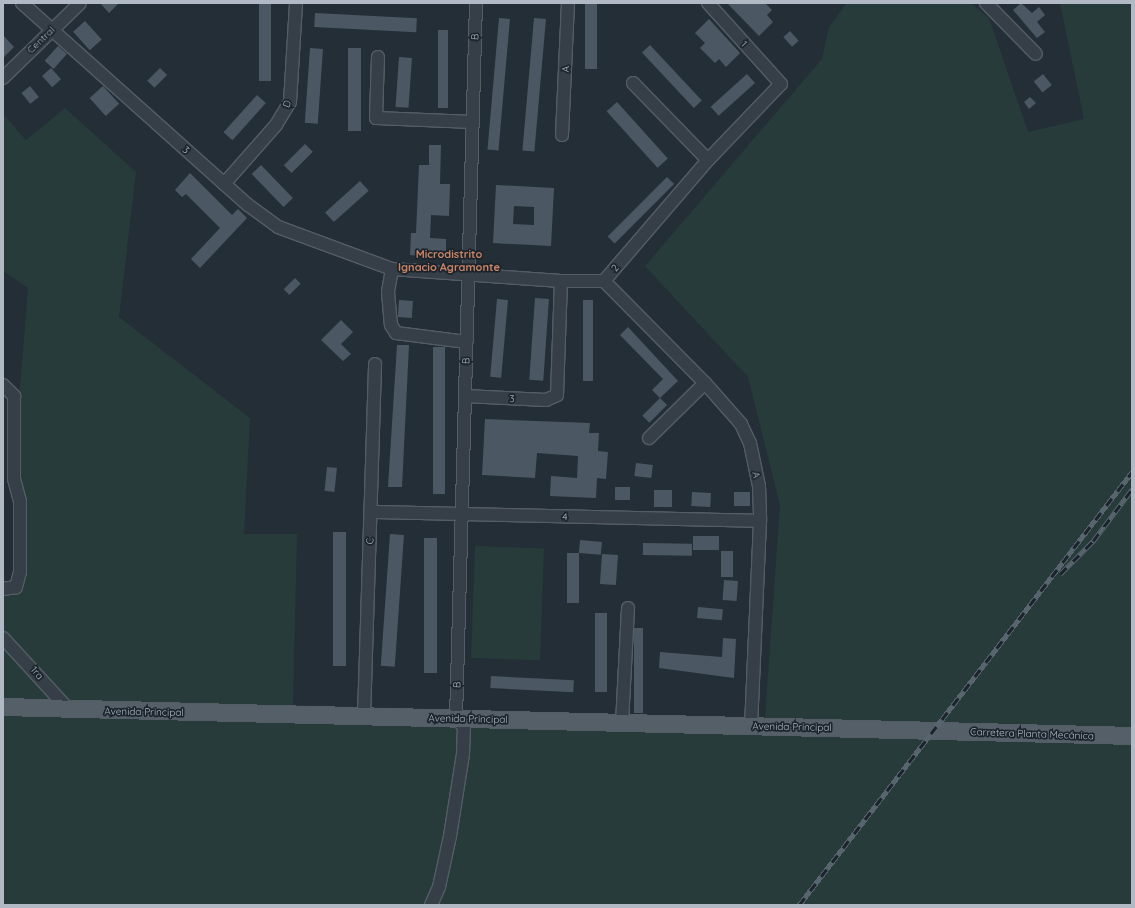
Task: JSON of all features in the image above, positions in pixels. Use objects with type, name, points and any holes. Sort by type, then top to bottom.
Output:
[{"type":"main road","name":"Avenida Principal","points":[[3,707],[69,710],[456,718],[932,731]]},
{"type":"main road","name":"Carretera Planta Mecánica","points":[[932,731],[1132,736]]},
{"type":"street","name":"3","points":[[22,3],[51,31],[224,184],[278,227],[373,264]]},
{"type":"street","name":"Central","points":[[3,78],[80,3]]},
{"type":"street","name":"D","points":[[224,184],[276,125],[290,102],[296,3]]},
{"type":"street","name":"B","points":[[456,718],[476,3]]},
{"type":"street","name":"A","points":[[562,135],[568,3]]},
{"type":"street","name":"1","points":[[708,3],[781,84]]},
{"type":"street","points":[[986,3],[1036,54]]},
{"type":"street","points":[[378,57],[376,118],[473,122]]},
{"type":"street","points":[[633,83],[708,160]]},
{"type":"street","name":"2","points":[[373,264],[392,269],[468,275],[561,281],[604,280],[708,160],[781,84]]},
{"type":"street","points":[[392,269],[388,292],[391,325],[396,333],[466,342]]},
{"type":"street","name":"A","points":[[604,280],[705,383],[741,424],[750,443],[759,486],[760,521],[751,726]]},
{"type":"street","name":"3","points":[[465,396],[546,400],[558,395],[561,281]]},
{"type":"street","name":"C","points":[[364,717],[375,364]]},
{"type":"street","points":[[649,438],[705,383]]},
{"type":"street","points":[[3,385],[14,396],[14,479],[20,509],[20,572],[16,587],[3,589]]},
{"type":"street","name":"4","points":[[371,512],[760,521]]},
{"type":"street","points":[[622,723],[628,608]]},
{"type":"street","name":"1ra","points":[[3,638],[69,710]]},
{"type":"street","points":[[431,905],[439,886],[450,836],[463,754],[464,727],[456,718]]},
{"type":"green space","points":[[847,3],[971,3],[989,18],[1028,132],[1084,119],[1060,3],[1132,3],[1132,905],[3,905],[3,593],[17,590],[17,424],[28,288],[3,271],[3,114],[26,140],[65,108],[136,172],[119,317],[250,418],[244,534],[297,534],[293,705],[765,718],[780,505],[748,377],[645,266],[822,59],[829,27]]},
{"type":"green space","points":[[475,546],[544,548],[540,660],[471,658]]},
{"type":"building","points":[[100,3],[119,3],[109,13]]},
{"type":"building","points":[[259,3],[271,3],[271,81],[259,81]]},
{"type":"building","points":[[585,3],[597,3],[597,69],[585,69]]},
{"type":"building","points":[[727,3],[765,3],[772,10],[767,15],[773,22],[759,36]]},
{"type":"building","points":[[1021,3],[1032,13],[1039,7],[1045,15],[1037,22],[1045,32],[1037,38],[1013,10]]},
{"type":"building","points":[[315,13],[417,18],[416,32],[314,27]]},
{"type":"building","points":[[499,18],[510,19],[498,150],[487,149]]},
{"type":"building","points":[[534,18],[546,19],[534,152],[522,150]]},
{"type":"building","points":[[709,19],[740,53],[726,67],[719,59],[715,63],[700,48],[705,43],[695,33]]},
{"type":"building","points":[[85,21],[102,40],[90,50],[73,32]]},
{"type":"building","points":[[438,30],[448,30],[448,108],[438,108]]},
{"type":"building","points":[[790,31],[799,41],[792,47],[783,37]]},
{"type":"building","points":[[3,35],[14,47],[3,58]]},
{"type":"building","points":[[650,45],[702,101],[694,108],[642,53]]},
{"type":"building","points":[[58,46],[67,54],[54,69],[45,61]]},
{"type":"building","points":[[310,48],[323,49],[318,124],[305,123]]},
{"type":"building","points":[[348,48],[361,48],[361,131],[348,131]]},
{"type":"building","points":[[399,57],[412,58],[408,108],[396,107]]},
{"type":"building","points":[[51,68],[61,79],[52,87],[42,76]]},
{"type":"building","points":[[160,68],[167,75],[154,88],[147,81]]},
{"type":"building","points":[[747,74],[755,83],[719,116],[711,107]]},
{"type":"building","points":[[1043,74],[1052,85],[1042,92],[1034,82]]},
{"type":"building","points":[[30,86],[39,97],[30,104],[21,93]]},
{"type":"building","points":[[103,86],[119,104],[106,116],[90,98]]},
{"type":"building","points":[[257,95],[266,103],[232,140],[224,132]]},
{"type":"building","points":[[1030,97],[1036,103],[1029,109],[1024,102]]},
{"type":"building","points":[[617,102],[668,158],[657,168],[607,111]]},
{"type":"building","points":[[305,144],[313,152],[292,173],[284,165]]},
{"type":"building","points":[[429,145],[441,145],[440,184],[450,184],[449,216],[431,215],[430,238],[446,239],[446,251],[421,251],[421,256],[410,255],[411,233],[416,233],[419,165],[429,165]]},
{"type":"building","points":[[261,165],[293,198],[284,207],[252,174]]},
{"type":"building","points":[[190,173],[232,215],[238,209],[247,218],[200,268],[191,259],[220,228],[186,194],[182,197],[175,190]]},
{"type":"building","points":[[667,177],[674,184],[615,243],[608,236]]},
{"type":"building","points":[[360,181],[369,191],[334,222],[325,212]]},
{"type":"building","points":[[496,185],[554,188],[551,246],[493,243]],"holes":[[[514,206],[534,207],[534,225],[513,224]]]},
{"type":"building","points":[[295,278],[301,284],[289,295],[284,289]]},
{"type":"building","points":[[535,298],[549,299],[543,381],[529,380]]},
{"type":"building","points":[[497,299],[508,300],[501,378],[490,377]]},
{"type":"building","points":[[399,300],[413,301],[412,318],[398,317]]},
{"type":"building","points":[[583,300],[593,300],[593,381],[583,381]]},
{"type":"building","points":[[341,320],[353,332],[341,344],[351,354],[343,361],[321,340]]},
{"type":"building","points":[[628,327],[678,381],[660,398],[652,390],[663,379],[620,335]]},
{"type":"building","points":[[397,345],[409,345],[402,487],[388,487]]},
{"type":"building","points":[[433,347],[445,347],[445,494],[433,494]]},
{"type":"building","points":[[660,398],[667,405],[649,423],[642,416]]},
{"type":"building","points":[[485,419],[590,423],[589,433],[599,433],[598,451],[608,452],[606,479],[597,478],[596,498],[550,496],[551,476],[577,478],[578,456],[537,453],[535,478],[482,475]]},
{"type":"building","points":[[636,463],[653,465],[651,478],[634,476]]},
{"type":"building","points":[[327,467],[337,468],[334,492],[324,491]]},
{"type":"building","points":[[615,487],[630,487],[630,500],[615,500]]},
{"type":"building","points":[[654,490],[672,490],[672,507],[654,507]]},
{"type":"building","points":[[692,492],[711,493],[710,507],[691,506]]},
{"type":"building","points":[[734,492],[750,492],[750,506],[734,506]]},
{"type":"building","points":[[333,532],[346,532],[346,666],[333,666]]},
{"type":"building","points":[[390,534],[404,535],[395,667],[381,666]]},
{"type":"building","points":[[693,536],[719,536],[719,550],[693,550]]},
{"type":"building","points":[[424,538],[437,538],[437,673],[424,673]]},
{"type":"building","points":[[580,540],[602,542],[601,555],[579,553]]},
{"type":"building","points":[[643,543],[692,544],[692,556],[643,555]]},
{"type":"building","points":[[721,551],[733,551],[733,577],[721,577]]},
{"type":"building","points":[[567,553],[579,553],[579,603],[567,603]]},
{"type":"building","points":[[602,554],[618,555],[616,585],[600,584]]},
{"type":"building","points":[[724,580],[738,581],[737,601],[723,600]]},
{"type":"building","points":[[698,607],[723,609],[722,620],[697,618]]},
{"type":"building","points":[[595,613],[607,613],[607,692],[595,692]]},
{"type":"building","points":[[634,628],[643,628],[643,713],[634,713]]},
{"type":"building","points":[[723,638],[736,639],[734,678],[659,668],[660,652],[722,657]]},
{"type":"building","points":[[491,676],[574,680],[573,692],[490,688]]},
{"type":"railway","points":[[799,905],[1132,472]]},
{"type":"railway","points":[[1060,574],[1093,541],[1132,489]]},
{"type":"district","name":"Microdistrito Ignacio Agramonte","points":[[449,261]]}]
